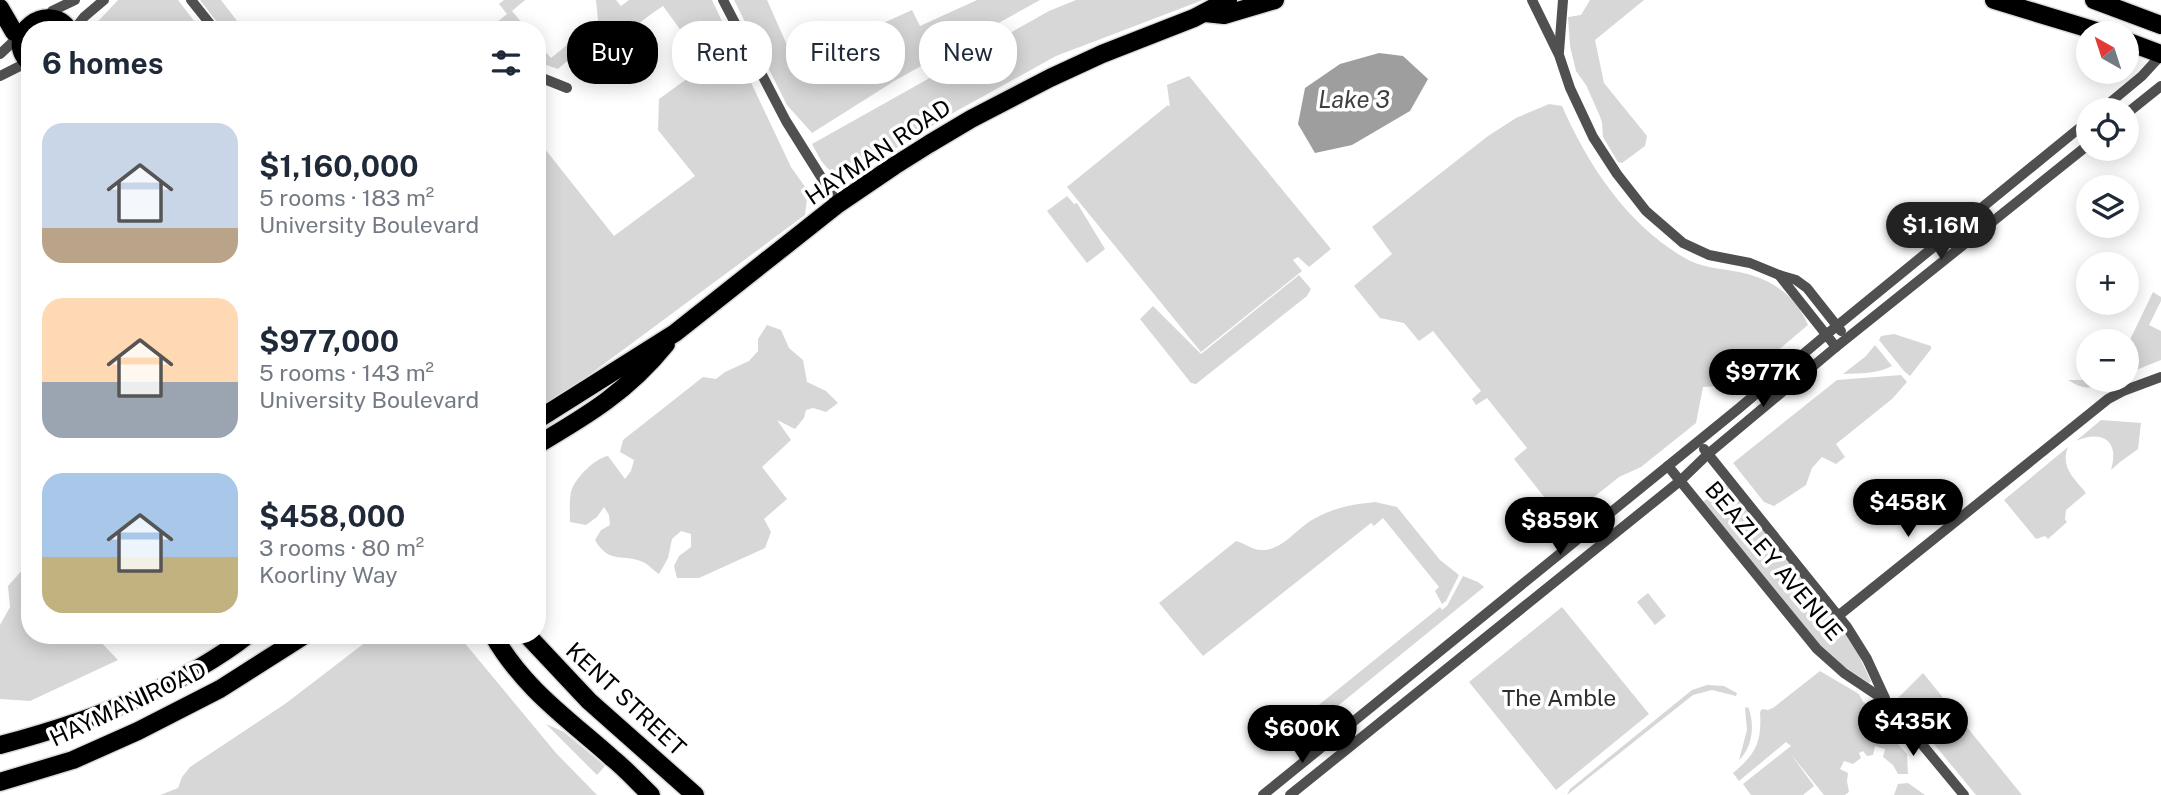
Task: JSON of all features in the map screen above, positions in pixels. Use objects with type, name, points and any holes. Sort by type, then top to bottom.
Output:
[{"type":"main road","name":"HAYMAN ROAD","points":[[546,414],[675,333],[838,204],[905,158],[1011,97],[1102,54],[1205,13],[1228,0]]},
{"type":"main road","name":"HAYMAN ROAD","points":[[1205,13],[1224,15],[1275,0]]},
{"type":"main road","points":[[1994,0],[2076,25]]},
{"type":"main road","points":[[2094,0],[2161,25]]},
{"type":"main road","points":[[0,8],[21,55]]},
{"type":"main road","points":[[14,36],[17,24],[24,15],[36,10],[44,8],[65,21]]},
{"type":"main road","points":[[2139,46],[2161,55]]},
{"type":"main road","name":"HAYMAN ROAD","points":[[546,440],[580,420],[641,374],[675,333]]},
{"type":"main road","name":"HAYMAN ROAD","points":[[0,745],[125,703],[197,668],[234,644]]},
{"type":"main road","name":"HAYMAN ROAD","points":[[0,782],[73,760],[138,732],[220,689],[291,644]]},
{"type":"main road","points":[[499,644],[527,684],[651,795]]},
{"type":"main road","name":"KENT STREET","points":[[535,644],[589,701],[695,795]]},
{"type":"street","points":[[44,8],[75,0]]},
{"type":"street","points":[[80,21],[104,0]]},
{"type":"street","points":[[191,0],[208,21]]},
{"type":"street","points":[[723,0],[786,121],[838,204]]},
{"type":"street","points":[[1532,0],[1559,55],[1570,88],[1593,137],[1646,212],[1684,243],[1709,255],[1750,263],[1796,279],[1807,288],[1847,338]]},
{"type":"street","points":[[1559,55],[1563,0]]},
{"type":"street","points":[[0,54],[14,36]]},
{"type":"street","points":[[2115,98],[2142,76],[2161,55]]},
{"type":"street","points":[[0,76],[21,66]]},
{"type":"street","points":[[546,80],[567,88]]},
{"type":"street","points":[[2139,104],[2161,86]]},
{"type":"street","points":[[1263,795],[1276,791],[1285,777],[1698,443],[2076,131]]},
{"type":"street","points":[[1285,777],[1295,793],[1680,481],[1708,454],[1847,338],[2076,155]]},
{"type":"street","points":[[1779,275],[1836,347]]},
{"type":"street","points":[[1838,615],[2108,399],[2161,377]]},
{"type":"street","name":"BEAZLEY AVENUE","points":[[1698,443],[1838,615],[1860,646],[1886,701],[1964,795]]},
{"type":"street","name":"BEAZLEY AVENUE","points":[[1668,466],[1817,649],[1844,673],[1886,701]]},
{"type":"green space","points":[[118,0],[178,0],[194,21],[98,21]]},
{"type":"green space","points":[[200,0],[221,0],[237,21],[216,21]]},
{"type":"green space","points":[[504,0],[525,0],[512,11],[520,21],[498,21],[507,14],[499,4]]},
{"type":"green space","points":[[596,0],[616,0],[621,6],[629,0],[712,0],[722,21],[674,21],[663,6],[642,21],[597,21]]},
{"type":"green space","points":[[734,0],[767,0],[786,43],[786,84],[890,84],[812,133],[787,105],[772,75],[772,21],[745,21]]},
{"type":"green space","points":[[977,0],[1040,0],[1002,21],[931,21]]},
{"type":"green space","points":[[1076,0],[1203,0],[1056,56],[1017,78],[1017,29]]},
{"type":"green space","points":[[1590,0],[1644,0],[1595,40],[1604,83],[1647,136],[1645,146],[1622,163],[1618,162],[1603,137],[1602,122],[1586,85],[1576,71],[1570,46],[1568,17],[1581,15]]},
{"type":"green space","points":[[912,10],[919,24],[919,67],[905,75],[905,21],[888,21]]},
{"type":"green space","points":[[567,45],[567,61],[558,69],[546,65],[546,52],[551,58]]},
{"type":"green space","points":[[1189,76],[1331,249],[1309,267],[1298,257],[1293,260],[1302,271],[1201,352],[1067,187],[1168,105],[1170,107],[1167,85]]},
{"type":"green space","points":[[680,84],[752,84],[791,167],[808,191],[805,215],[581,381],[546,402],[546,150],[614,236],[695,176],[658,130],[659,99]]},
{"type":"green space","points":[[919,84],[1005,84],[852,175],[844,176],[832,171],[819,157],[812,144]]},
{"type":"green space","points":[[1549,104],[1562,106],[1597,171],[1611,191],[1644,227],[1690,261],[1750,275],[1771,283],[1797,305],[1808,325],[1737,385],[1703,387],[1696,423],[1641,467],[1619,477],[1554,529],[1549,503],[1514,459],[1527,448],[1487,398],[1476,405],[1472,399],[1481,391],[1433,331],[1419,341],[1404,323],[1380,318],[1354,286],[1392,254],[1372,227],[1488,136],[1516,118]]},
{"type":"green space","points":[[1067,196],[1074,204],[1077,203],[1105,249],[1087,263],[1047,211]]},
{"type":"green space","points":[[1299,275],[1311,289],[1307,296],[1196,384],[1191,383],[1140,319],[1153,306],[1201,354]]},
{"type":"green space","points":[[2153,292],[2161,297],[2149,325],[2161,331],[2161,360],[2139,369],[2139,329],[2135,329]]},
{"type":"green space","points":[[767,325],[781,330],[789,348],[803,360],[807,382],[826,391],[838,403],[826,412],[813,408],[806,410],[804,418],[795,429],[777,420],[791,440],[762,467],[787,499],[764,519],[771,532],[765,548],[699,578],[677,578],[674,566],[679,556],[691,547],[691,534],[681,531],[672,539],[668,558],[659,574],[645,563],[606,553],[595,540],[601,530],[610,525],[609,515],[604,507],[597,517],[586,525],[570,522],[570,496],[576,481],[591,465],[608,456],[625,479],[634,460],[620,452],[623,440],[703,377],[716,379],[749,361],[758,351],[758,339]]},
{"type":"green space","points":[[1894,334],[1931,346],[1910,376],[1879,340],[1881,336]]},
{"type":"green space","points":[[1875,345],[1892,366],[1875,372],[1843,374],[1866,356]]},
{"type":"green space","points":[[1901,375],[1907,382],[1892,399],[1836,444],[1845,457],[1836,464],[1822,457],[1812,468],[1806,485],[1774,506],[1764,502],[1733,463],[1837,380]]},
{"type":"green space","points":[[2101,420],[2141,423],[2138,449],[2111,470],[2113,452],[2107,440],[2094,437],[2076,441]]},
{"type":"green space","points":[[2068,447],[2067,466],[2086,493],[2066,510],[2067,522],[2048,539],[2045,536],[2036,539],[2004,500]]},
{"type":"green space","points":[[1726,483],[1853,642],[1871,682],[1831,658],[1703,502]]},
{"type":"green space","points":[[1375,502],[1397,507],[1440,560],[1459,575],[1442,604],[1435,591],[1439,587],[1383,518],[1374,526],[1371,523],[1203,656],[1159,603],[1236,541],[1258,550],[1269,549],[1327,512]]},
{"type":"green space","points":[[21,572],[21,644],[103,644],[118,660],[30,701],[0,699],[0,625],[10,607],[8,586]]},
{"type":"green space","points":[[1463,576],[1484,587],[1302,735],[1294,725],[1440,607],[1442,610],[1447,606]]},
{"type":"green space","points":[[1648,593],[1666,616],[1655,625],[1637,602]]},
{"type":"green space","name":"The Amble","points":[[1562,607],[1649,714],[1556,790],[1469,682]]},
{"type":"green space","points":[[363,644],[465,644],[556,753],[597,795],[160,795],[178,788],[190,767],[285,704]]},
{"type":"green space","points":[[1820,671],[1859,694],[1863,702],[1876,710],[1901,740],[1898,744],[1907,754],[1908,774],[1898,774],[1893,765],[1883,757],[1885,749],[1875,746],[1873,755],[1867,756],[1863,751],[1859,753],[1861,758],[1853,764],[1844,761],[1840,769],[1848,773],[1849,792],[1845,795],[1824,795],[1790,753],[1814,786],[1803,795],[1751,795],[1743,784],[1791,746],[1786,742],[1739,781],[1733,773],[1756,747],[1760,732],[1760,712],[1762,709],[1773,708]]},
{"type":"green space","points":[[1923,673],[2022,795],[1976,795],[1897,699]]},
{"type":"green space","points":[[1707,685],[1724,686],[1737,693],[1736,696],[1712,690],[1693,695],[1567,795],[1570,789],[1692,690]]},
{"type":"green space","points":[[1748,707],[1752,721],[1750,742],[1739,760],[1747,730],[1745,708]]},
{"type":"green space","points":[[546,724],[564,732],[605,766],[597,775]]},
{"type":"green space","points":[[1908,783],[1925,795],[1894,795],[1898,784]]},
{"type":"water","name":"Lake 3","points":[[1379,53],[1403,56],[1428,79],[1410,111],[1352,145],[1315,153],[1298,124],[1305,88],[1340,64]]}]
